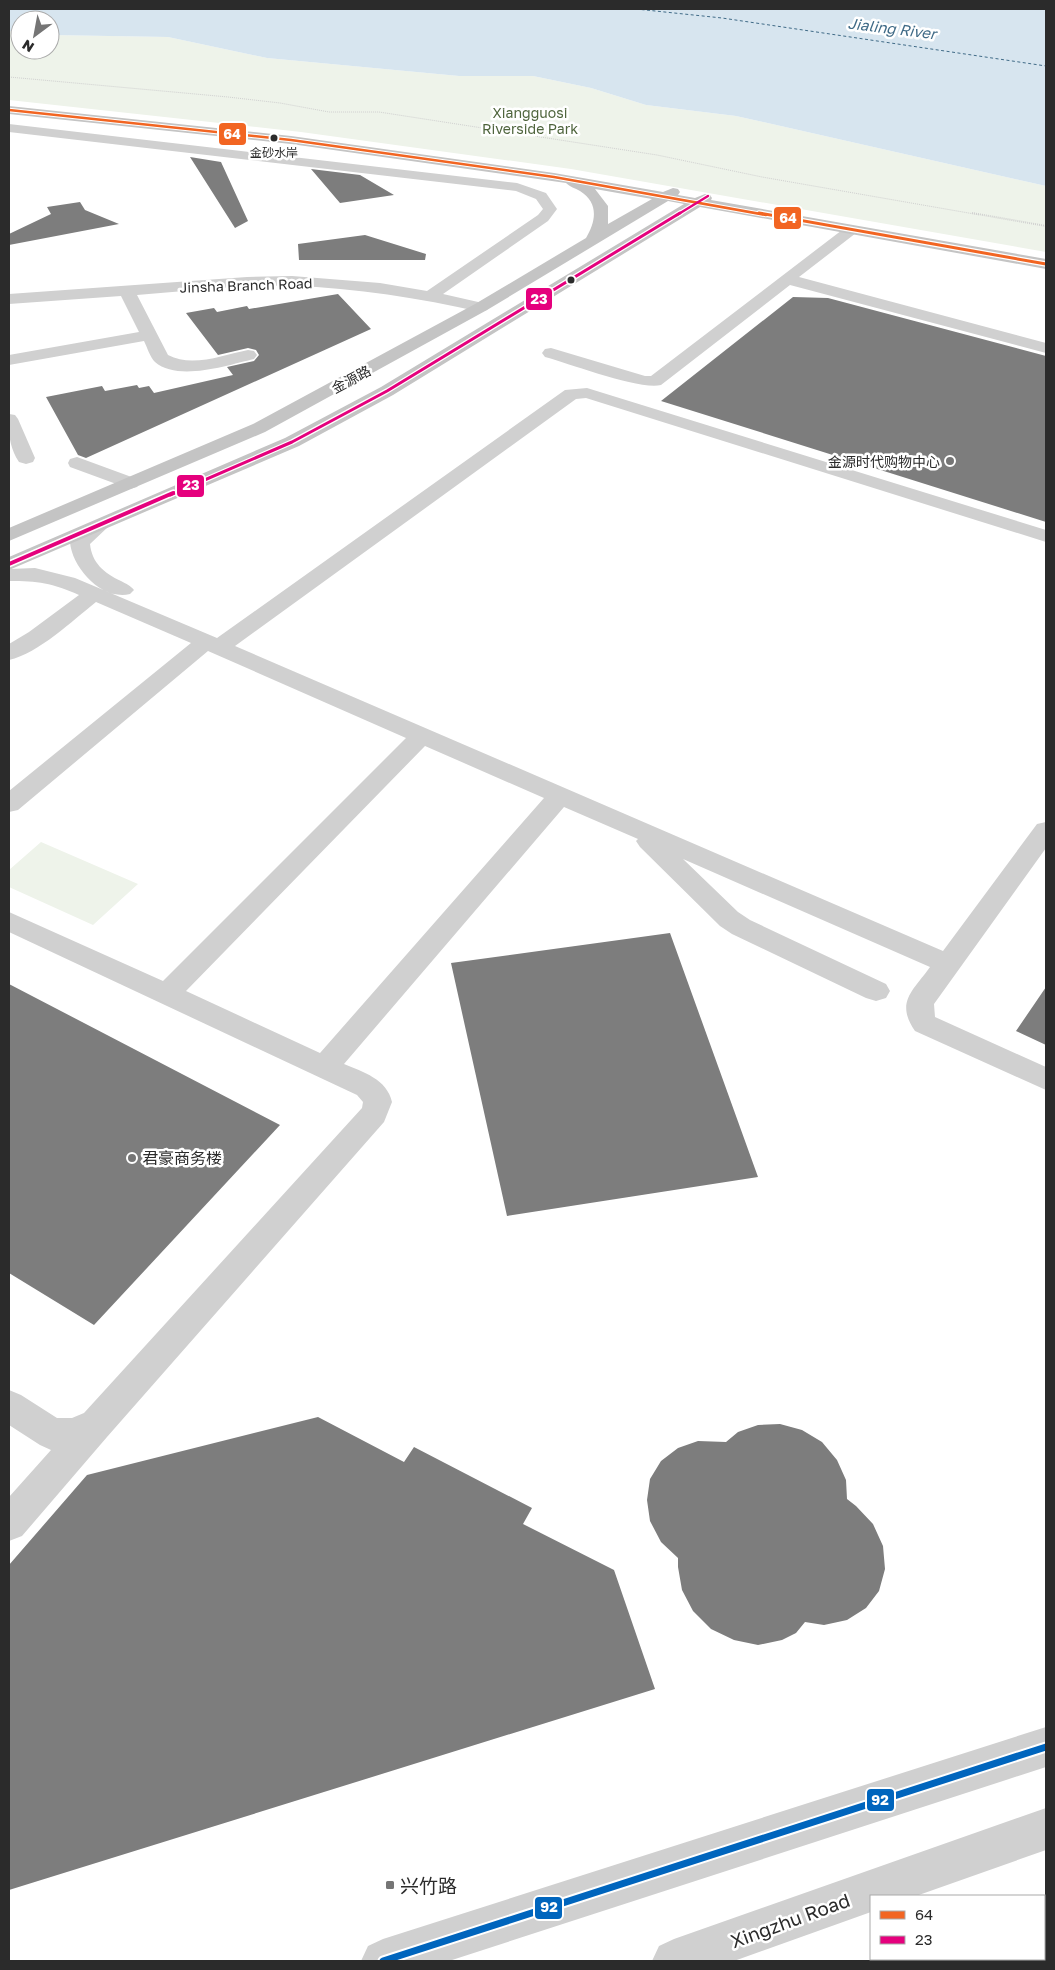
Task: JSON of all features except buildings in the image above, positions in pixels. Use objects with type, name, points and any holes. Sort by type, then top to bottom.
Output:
[{"type":"main road","points":[[9,102],[307,136],[562,171],[703,199],[1046,256]]},
{"type":"main road","points":[[9,110],[291,140],[672,193]]},
{"type":"main road","points":[[554,177],[582,186],[594,195],[600,203],[602,221],[591,242]]},
{"type":"main road","name":"金源路","points":[[9,535],[259,428],[481,307],[672,193]]},
{"type":"main road","points":[[703,199],[762,214],[1046,264]]},
{"type":"main road","name":"金源路","points":[[9,564],[292,442],[387,391],[703,199]]},
{"type":"main road","points":[[670,220],[711,213],[762,214]]},
{"type":"main road","points":[[591,242],[607,240],[617,243],[620,247],[618,252]]},
{"type":"street","points":[[9,128],[517,187],[537,192],[547,201],[550,209],[543,218],[430,296]]},
{"type":"street","points":[[551,353],[644,381],[655,381],[851,230]]},
{"type":"street","points":[[787,279],[1046,348]]},
{"type":"street","name":"Jinsha Branch Road","points":[[9,298],[247,282],[292,281],[333,283],[430,296],[481,307]]},
{"type":"street","points":[[126,290],[161,358],[177,365],[189,366],[248,355]]},
{"type":"street","points":[[9,360],[150,335]]},
{"type":"street","points":[[9,804],[219,642],[564,399],[578,392],[596,395],[1046,536]]},
{"type":"street","points":[[9,419],[26,458]]},
{"type":"street","points":[[77,463],[130,483]]},
{"type":"street","points":[[99,526],[80,542],[79,552],[86,566],[103,581],[219,642],[422,736],[560,796],[952,958]]},
{"type":"street","points":[[9,575],[35,574],[68,582],[219,642],[609,801],[952,958]]},
{"type":"street","points":[[9,653],[37,636],[95,593]]},
{"type":"street","points":[[166,994],[422,736]]},
{"type":"street","points":[[324,1067],[560,796]]},
{"type":"street","points":[[609,801],[729,919],[758,937],[876,992]]},
{"type":"street","points":[[1046,830],[920,1002],[919,1015],[925,1024],[1046,1079]]},
{"type":"street","points":[[9,921],[367,1087],[377,1095],[378,1104],[374,1114],[9,1524]]},
{"type":"street","points":[[9,1406],[52,1434],[72,1434],[96,1425]]},
{"type":"street","points":[[383,1961],[1046,1747]]},
{"type":"street","name":"Xingzhu Road","points":[[674,1961],[1046,1829]]},
{"type":"path","points":[[9,77],[228,96],[329,112],[379,112],[492,128],[657,154],[771,178],[1046,226]]},
{"type":"green space","name":"Xiangguosi Riverside Park","points":[[9,31],[10,60],[60,60],[60,35],[168,37],[267,58],[459,76],[533,76],[591,88],[646,105],[736,116],[1046,186],[1046,252],[571,169],[301,132],[9,100]]},
{"type":"green space","points":[[41,842],[138,884],[93,925],[9,887],[9,870]]},
{"type":"water","name":"Jialing River","points":[[9,9],[1046,9],[1046,186],[736,116],[646,105],[591,88],[533,76],[459,76],[267,58],[168,37],[60,35],[60,10],[10,10],[9,31]]},
{"type":"ferry route","points":[[636,9],[722,18],[1046,66]]},
{"type":"transit line","name":"64","points":[[9,110],[291,140],[554,177],[1046,264]]},
{"type":"transit line","name":"23","points":[[9,564],[292,442],[387,391],[708,196]]},
{"type":"transit line","name":"92","points":[[383,1961],[1046,1747]]},
{"type":"place","name":"金砂水岸","points":[[274,138]]},
{"type":"place","name":"金源时代购物中心","points":[[950,461]]},
{"type":"place","name":"君豪商务楼","points":[[132,1158]]},
{"type":"place","name":"兴竹路","points":[[390,1885]]}]
